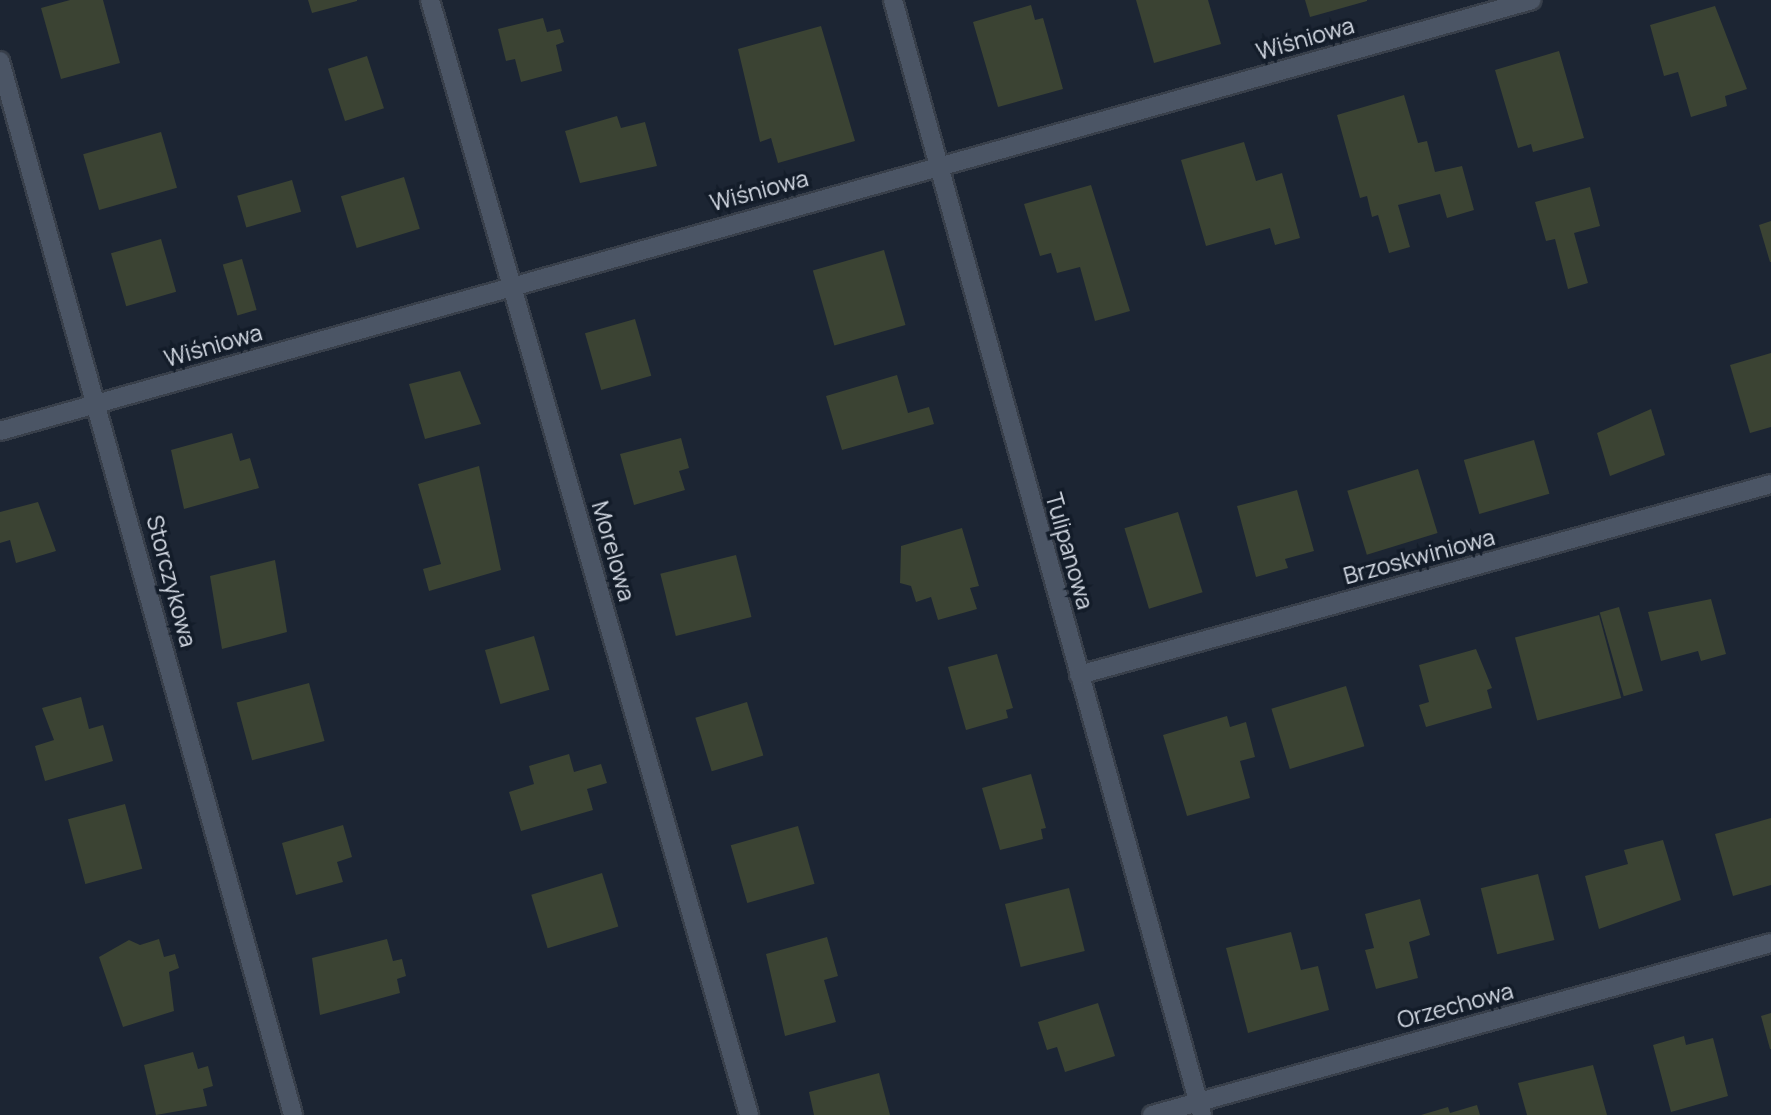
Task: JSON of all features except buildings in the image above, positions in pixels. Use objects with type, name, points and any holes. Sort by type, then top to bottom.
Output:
[{"type":"street","name":"Morelowa","points":[[430,0],[749,1115]]},
{"type":"street","name":"Tulipanowa","points":[[893,0],[1200,1108]]},
{"type":"street","name":"Wiśniowa","points":[[0,430],[512,284],[1532,0]]},
{"type":"street","name":"Storczykowa","points":[[0,61],[98,404],[293,1115]]},
{"type":"street","name":"Brzoskwiniowa","points":[[1079,675],[1771,484]]},
{"type":"street","name":"Orzechowa","points":[[1152,1115],[1200,1108],[1771,943]]}]
